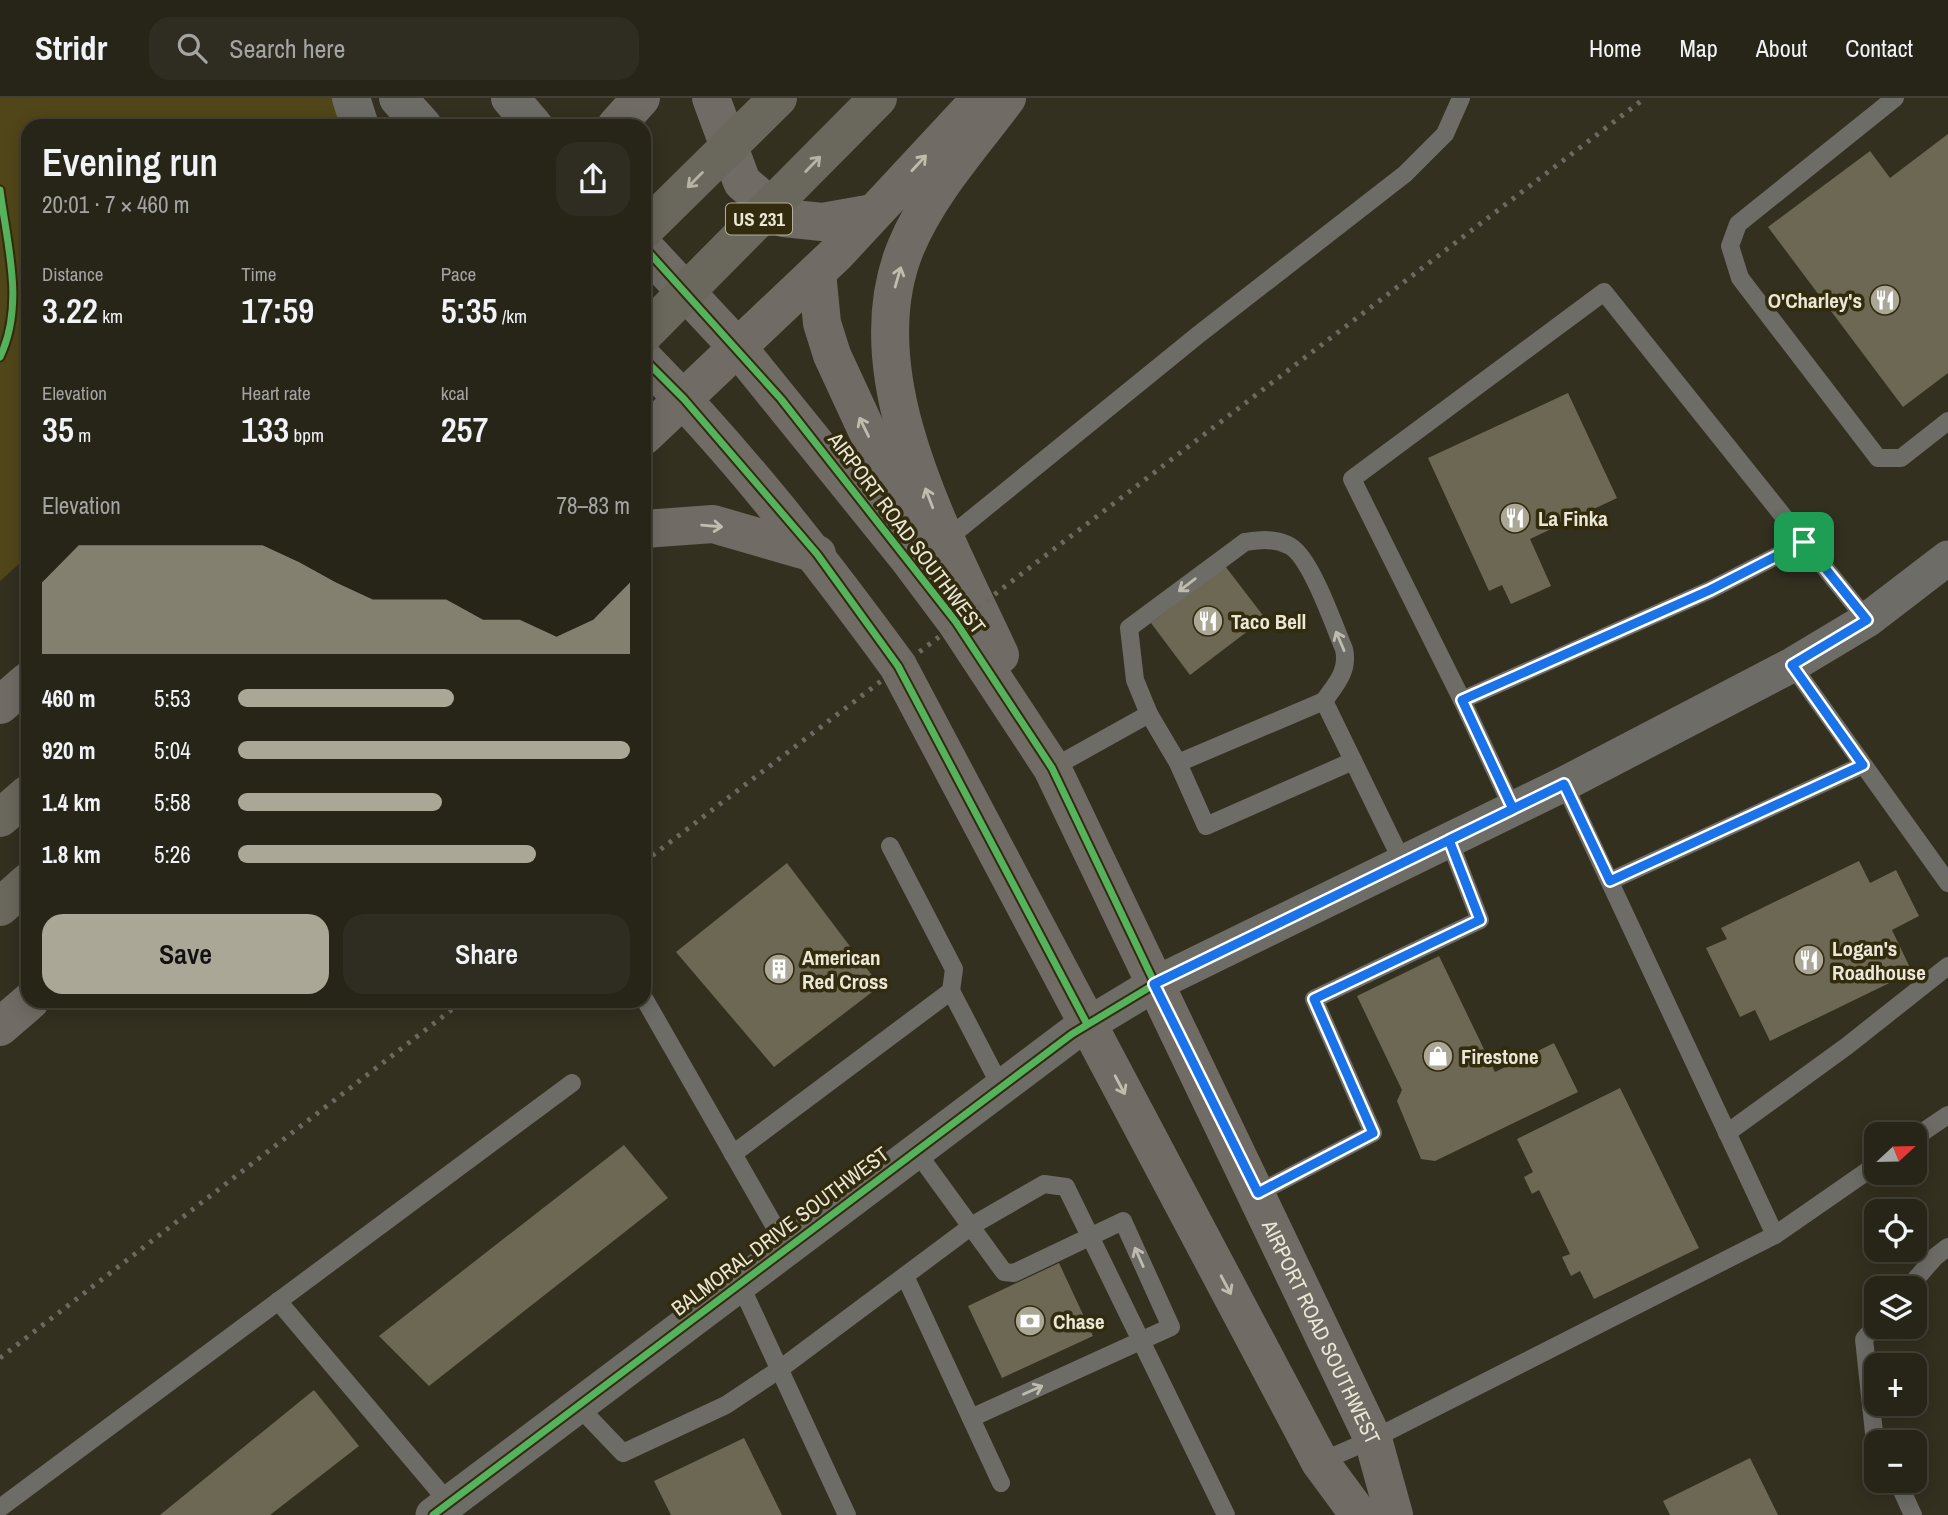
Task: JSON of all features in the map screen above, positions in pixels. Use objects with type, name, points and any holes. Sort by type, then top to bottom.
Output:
[{"type":"highway","points":[[651,223],[778,98]]},
{"type":"highway","name":"US 231","points":[[651,327],[876,100]]},
{"type":"highway","points":[[0,818],[21,800]]},
{"type":"highway","points":[[0,907],[21,888]]},
{"type":"main road","points":[[622,119],[641,98]]},
{"type":"main road","points":[[710,98],[742,182],[784,219],[822,222],[873,213]]},
{"type":"main road","points":[[651,430],[739,349],[817,272],[981,98]]},
{"type":"main road","points":[[1007,98],[935,195],[906,248],[894,291],[891,338],[894,373],[918,470],[1052,768]]},
{"type":"main road","name":"AIRPORT ROAD SOUTHWEST","points":[[651,255],[739,349],[908,558],[956,622],[1052,768],[1154,984],[1258,1193],[1373,1438],[1394,1515]]},
{"type":"main road","points":[[817,272],[822,323],[832,355],[956,622]]},
{"type":"main road","points":[[651,366],[684,399],[817,554],[898,666],[1320,1462],[1359,1515]]},
{"type":"main road","points":[[651,528],[713,524],[817,554]]},
{"type":"main road","points":[[0,705],[21,687]]},
{"type":"main road","points":[[0,1027],[22,1008]]},
{"type":"street","points":[[351,98],[358,119]]},
{"type":"street","points":[[398,98],[417,119]]},
{"type":"street","points":[[510,98],[528,119]]},
{"type":"street","name":"BALMORAL DRIVE SOUTHWEST","points":[[441,1509],[1087,1024],[1154,984],[1564,784],[1792,665],[1867,620],[1948,558]]},
{"type":"lane","points":[[947,539],[1198,335],[1405,174],[1445,134],[1461,98]]},
{"type":"lane","points":[[1895,98],[1738,224],[1730,246],[1740,278],[1878,458],[1900,458],[1948,421]]},
{"type":"lane","points":[[1513,809],[1462,700],[1352,480],[1604,292],[1867,620]]},
{"type":"lane","points":[[1178,763],[1324,701],[1343,673],[1347,661],[1345,649],[1303,560],[1290,545],[1268,539],[1245,542],[1129,628],[1135,680],[1149,715],[1178,763],[1206,826],[1353,761]]},
{"type":"lane","points":[[1462,700],[1710,590],[1804,542]]},
{"type":"lane","points":[[1792,665],[1948,883]]},
{"type":"lane","points":[[1324,701],[1402,861]]},
{"type":"lane","points":[[1052,768],[1149,715]]},
{"type":"lane","points":[[1610,881],[1863,765]]},
{"type":"lane","points":[[1564,784],[1775,1235]]},
{"type":"lane","points":[[1258,1193],[1373,1133],[1314,999],[1480,920],[1449,840]]},
{"type":"lane","points":[[890,846],[954,969],[951,991],[1001,1087]]},
{"type":"lane","points":[[1727,1133],[1847,1046],[1948,966]]},
{"type":"lane","points":[[733,1154],[951,991]]},
{"type":"lane","points":[[650,1008],[787,1248]]},
{"type":"lane","points":[[0,1508],[572,1083]]},
{"type":"lane","points":[[1927,1129],[1948,1115]]},
{"type":"lane","points":[[916,1151],[973,1225],[1004,1272],[1014,1273],[1123,1221],[1171,1327],[971,1418]]},
{"type":"lane","points":[[1320,1462],[1373,1438],[1775,1235],[1864,1173]]},
{"type":"lane","points":[[578,1406],[623,1453],[726,1405],[780,1369],[973,1225],[1044,1184],[1066,1187],[1226,1515]]},
{"type":"lane","points":[[1918,1276],[1948,1247]]},
{"type":"lane","points":[[905,1276],[1002,1483]]},
{"type":"lane","points":[[740,1284],[847,1515]]},
{"type":"lane","points":[[278,1301],[441,1509]]},
{"type":"lane","points":[[1864,1339],[1874,1430]]},
{"type":"lane","points":[[1903,1493],[1913,1515]]},
{"type":"shaded area","points":[[0,98],[336,98],[346,119],[21,119],[21,562],[0,581]]},
{"type":"building","name":"O'Charley's","points":[[1948,134],[1948,373],[1903,407],[1768,227],[1870,151],[1890,178]]},
{"type":"building","name":"La Finka","points":[[1568,393],[1617,498],[1530,539],[1551,586],[1511,604],[1502,585],[1489,591],[1428,458]]},
{"type":"building","name":"Taco Bell","points":[[1225,566],[1265,618],[1190,675],[1151,623]]},
{"type":"building","name":"Logan's Roadhouse","points":[[1859,861],[1870,883],[1896,870],[1919,916],[1892,930],[1912,972],[1770,1041],[1755,1010],[1740,1017],[1706,948],[1727,939],[1721,928]]},
{"type":"building","name":"American Red Cross","points":[[787,863],[880,986],[774,1067],[676,952]]},
{"type":"building","points":[[1439,956],[1495,1072],[1554,1043],[1578,1092],[1435,1161],[1421,1159],[1397,1101],[1402,1090],[1357,996]]},
{"type":"building","points":[[1620,1088],[1699,1248],[1594,1299],[1580,1271],[1571,1276],[1562,1257],[1570,1254],[1539,1190],[1532,1194],[1524,1177],[1533,1172],[1517,1139]]},
{"type":"building","points":[[624,1145],[668,1198],[429,1386],[379,1336]]},
{"type":"building","name":"Chase","points":[[1059,1263],[1093,1336],[1002,1378],[968,1306]]},
{"type":"building","points":[[314,1390],[359,1446],[270,1515],[160,1515]]},
{"type":"building","points":[[744,1438],[782,1515],[671,1515],[654,1481]]},
{"type":"building","points":[[1750,1458],[1778,1515],[1670,1515],[1663,1501]]},
{"type":"railway","points":[[651,857],[1645,98]]},
{"type":"railway","points":[[0,1358],[454,1008]]},
{"type":"cycle path","points":[[0,190],[10,253],[13,296],[12,317],[0,357]]},
{"type":"cycle path","points":[[433,1515],[1072,1034],[1155,984],[1052,768],[956,622],[781,399],[651,255]]},
{"type":"cycle path","points":[[651,366],[684,399],[817,554],[898,666],[1087,1024]]},
{"type":"place","name":"O'Charley's","points":[[1885,300]]},
{"type":"place","name":"La Finka","points":[[1515,518]]},
{"type":"place","name":"Taco Bell","points":[[1208,621]]},
{"type":"place","name":"Logan's Roadhouse","points":[[1809,960]]},
{"type":"place","name":"American Red Cross","points":[[779,969]]},
{"type":"place","name":"Firestone","points":[[1438,1056]]},
{"type":"place","name":"Chase","points":[[1030,1321]]},
{"type":"route","points":[[1804,542],[1710,590],[1462,700],[1513,809],[1449,840],[1402,861],[1154,984],[1258,1193],[1373,1133],[1314,999],[1480,920],[1449,840],[1564,784],[1610,881],[1863,765],[1792,665],[1867,620],[1804,542]]}]
